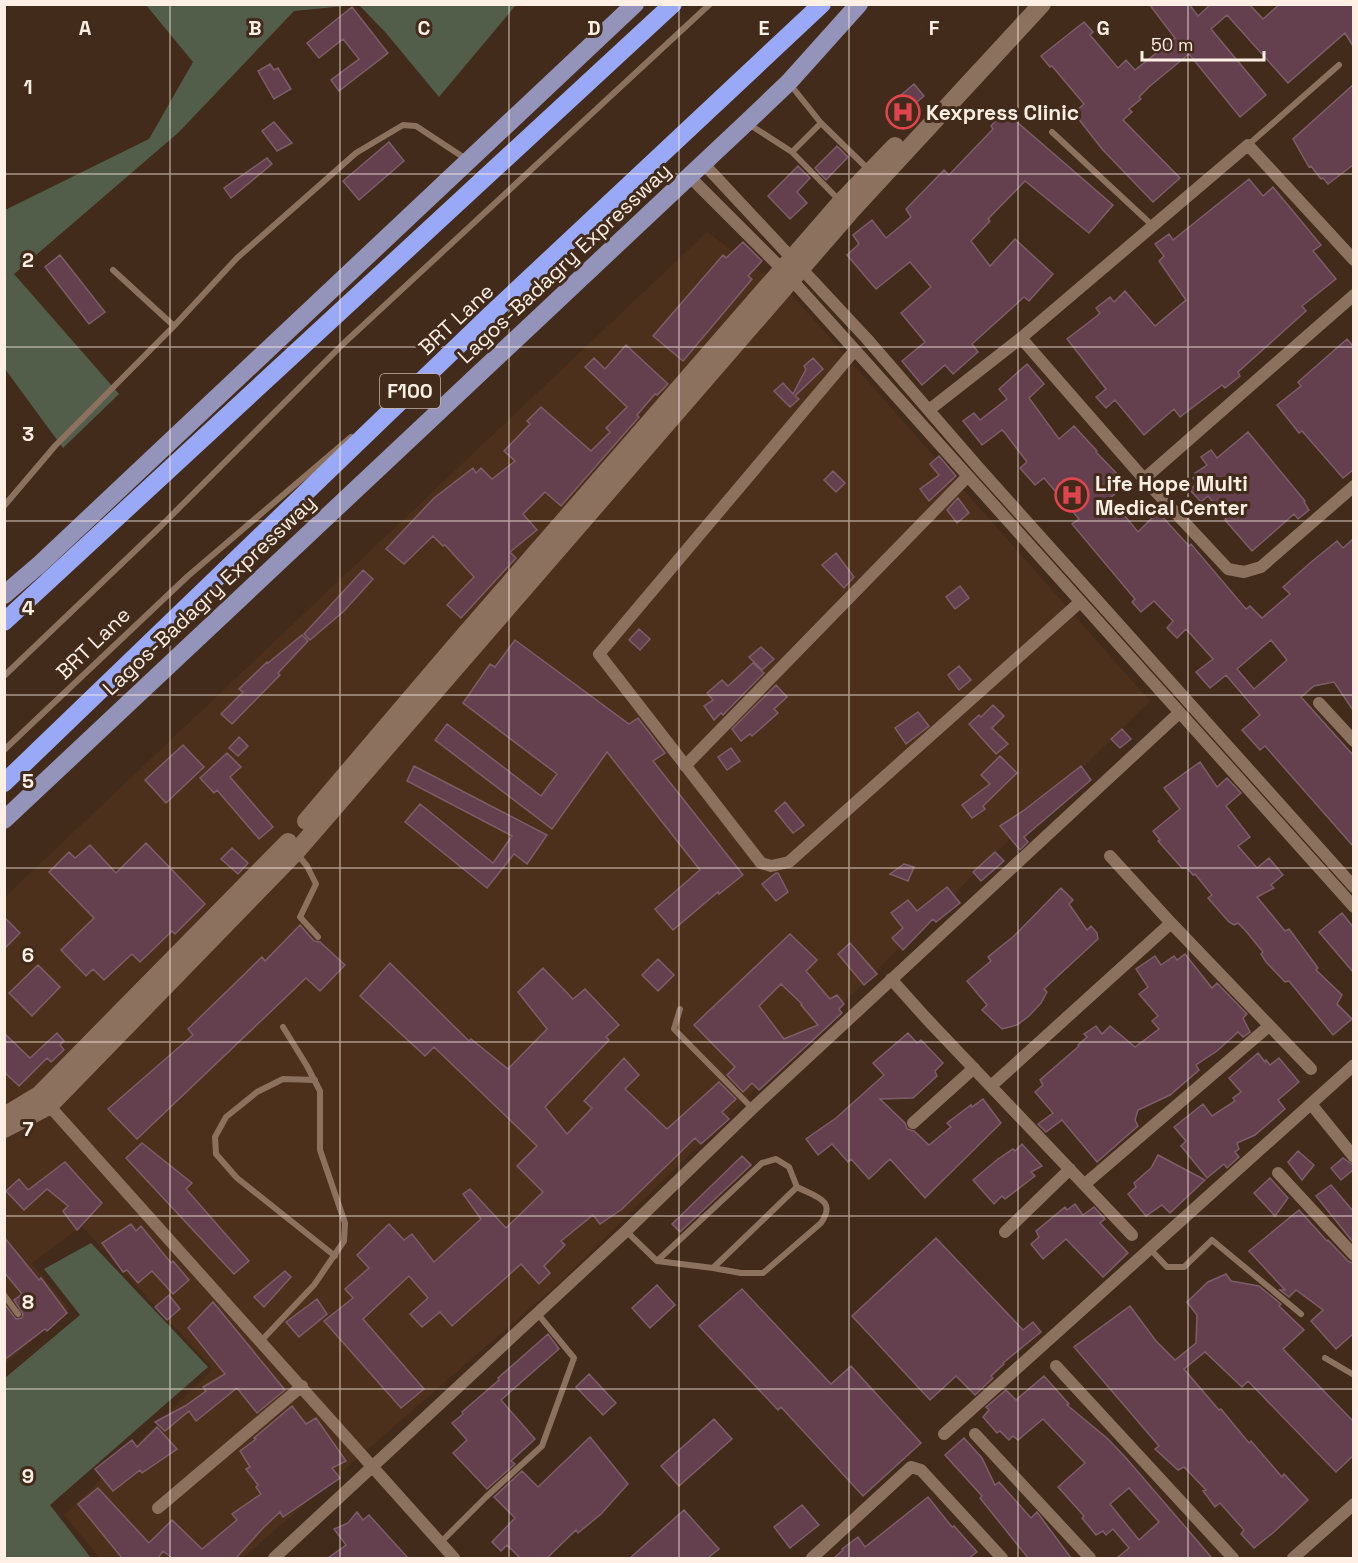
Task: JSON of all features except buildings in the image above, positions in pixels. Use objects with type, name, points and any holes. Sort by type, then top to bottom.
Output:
[{"type":"highway","points":[[4,622],[673,4]]},
{"type":"highway","name":"Lagos-Badagry Expressway","points":[[4,783],[489,315],[820,4]]},
{"type":"main road","points":[[4,595],[635,4]]},
{"type":"main road","name":"Lagos-Badagry Expressway","points":[[4,820],[746,123],[789,82],[860,4]]},
{"type":"main road","points":[[5,1124],[44,1100],[295,853],[792,270],[841,202],[1027,4]]},
{"type":"main road","points":[[44,1100],[285,845],[455,646],[792,270],[850,212],[1042,4]]},
{"type":"street","points":[[930,410],[1021,338],[1248,145],[1353,260]]},
{"type":"street","points":[[703,163],[855,350],[1353,907]]},
{"type":"street","points":[[689,176],[792,270],[930,410],[977,466],[1353,887]]},
{"type":"street","points":[[1144,479],[1353,295]]},
{"type":"street","points":[[1021,338],[1144,479],[1228,569],[1244,572],[1261,567],[1353,486]]},
{"type":"street","points":[[855,350],[599,654],[761,862],[771,866],[789,862],[1080,602]]},
{"type":"street","points":[[685,766],[967,477]]},
{"type":"street","points":[[1319,703],[1353,741]]},
{"type":"street","points":[[274,1558],[626,1231],[891,979],[1179,713]]},
{"type":"street","points":[[1110,856],[1311,1069]]},
{"type":"street","points":[[991,1086],[1171,922]]},
{"type":"street","points":[[891,979],[1132,1234]]},
{"type":"street","points":[[1084,1184],[1269,1026]]},
{"type":"street","points":[[944,1434],[1353,1065]]},
{"type":"street","points":[[913,1124],[974,1068]]},
{"type":"street","points":[[44,1100],[454,1558]]},
{"type":"street","points":[[1311,1104],[1353,1157]]},
{"type":"street","points":[[1005,1232],[1070,1169]]},
{"type":"street","points":[[1278,1173],[1353,1255]]},
{"type":"street","points":[[1056,1366],[1233,1558]]},
{"type":"street","points":[[158,1508],[302,1386]]},
{"type":"street","points":[[975,1434],[1090,1558]]},
{"type":"street","points":[[812,1558],[910,1467],[921,1470],[1002,1558]]},
{"type":"street","points":[[1300,1556],[1353,1504]]},
{"type":"lane","name":"BRT Lane","points":[[4,676],[161,526],[343,344],[710,4]]},
{"type":"lane","name":"BRT Lane","points":[[372,418],[820,4]]},
{"type":"lane","points":[[1248,145],[1339,65]]},
{"type":"lane","points":[[789,82],[821,123],[870,172]]},
{"type":"lane","points":[[746,123],[792,152],[841,202]]},
{"type":"lane","points":[[792,152],[821,123]]},
{"type":"lane","points":[[4,506],[55,446],[174,326],[237,258],[356,153],[403,125],[416,126],[468,161]]},
{"type":"lane","points":[[1052,132],[1153,226]]},
{"type":"lane","points":[[113,270],[174,326]]},
{"type":"lane","name":"BRT Lane","points":[[4,750],[188,576],[356,432]]},
{"type":"lane","points":[[295,853],[307,866],[316,884],[300,917],[318,937]]},
{"type":"lane","points":[[680,1009],[674,1029],[753,1108]]},
{"type":"lane","points":[[261,1341],[314,1285],[344,1241],[345,1223],[320,1150],[320,1091],[283,1027]]},
{"type":"lane","points":[[315,1080],[283,1079],[257,1092],[226,1117],[215,1137],[216,1154],[237,1178],[335,1256]]},
{"type":"lane","points":[[626,1231],[657,1261],[741,1273],[763,1273],[821,1223],[828,1213],[828,1207],[825,1202],[797,1187],[789,1167],[776,1159],[762,1163],[657,1261]]},
{"type":"lane","points":[[713,1268],[797,1187]]},
{"type":"lane","points":[[1150,1248],[1167,1267],[1184,1267],[1212,1240],[1301,1314]]},
{"type":"lane","points":[[4,1294],[18,1314]]},
{"type":"lane","points":[[440,1543],[542,1446],[574,1358],[537,1313]]},
{"type":"lane","points":[[1325,1358],[1353,1375]]},
{"type":"shaded area","points":[[707,232],[789,292],[1150,701],[561,1281],[243,1558],[100,1558],[64,1515],[213,1369],[82,1226],[32,1263],[69,1309],[5,1364],[5,897]]},
{"type":"green space","points":[[146,5],[356,5],[294,11],[179,132],[14,274],[119,394],[63,448],[5,369],[5,210],[149,139],[193,62]]},
{"type":"green space","points":[[359,5],[516,5],[439,97],[386,33]]},
{"type":"green space","points":[[91,1243],[208,1367],[50,1505],[91,1558],[5,1558],[5,1378],[80,1315],[44,1269]]},
{"type":"place","name":"Kexpress Clinic","points":[[903,112]]},
{"type":"place","name":"Life Hope Multi Medical Center","points":[[1072,495]]}]
